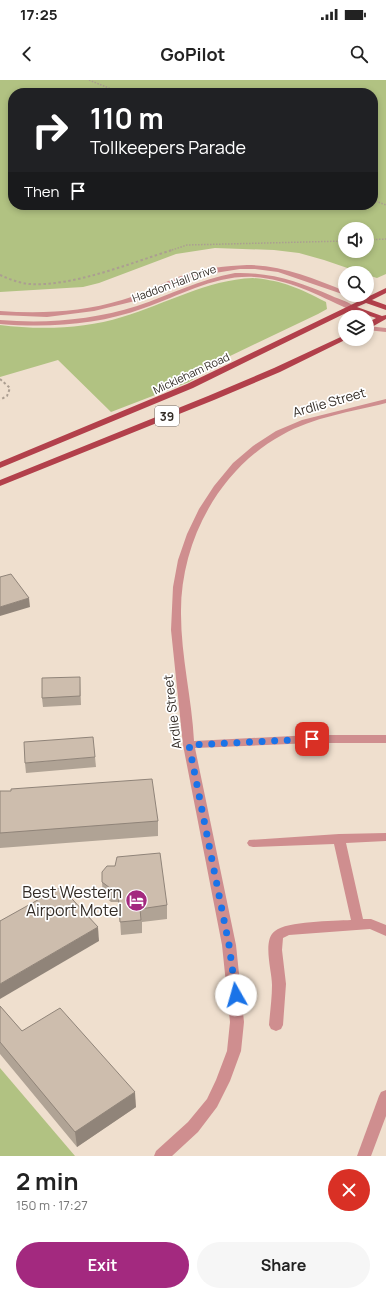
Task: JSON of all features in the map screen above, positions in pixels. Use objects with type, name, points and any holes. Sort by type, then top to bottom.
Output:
[{"type":"main road","name":"Mickleham Road","points":[[374,296],[386,290]]},
{"type":"main road","name":"Mickleham Road","points":[[0,465],[190,386],[362,302]]},
{"type":"main road","points":[[371,302],[386,308]]},
{"type":"main road","points":[[351,307],[385,318]]},
{"type":"main road","points":[[374,324],[385,318]]},
{"type":"main road","name":"39","points":[[0,483],[211,398],[277,370],[338,340]]},
{"type":"street","name":"Haddon Hall Drive","points":[[0,313],[67,313],[99,308],[124,302],[194,274],[220,269],[255,267],[286,272],[338,291]]},
{"type":"street","name":"Haddon Hall Drive","points":[[0,322],[47,324],[114,315],[141,307],[206,281],[220,277],[239,276],[272,277],[283,280],[351,307]]},
{"type":"street","points":[[374,328],[386,330]]},
{"type":"street","name":"Ardlie Street","points":[[161,1156],[193,1127],[212,1103],[223,1081],[234,1051],[237,1022],[229,945],[189,745],[188,717],[178,644],[176,612],[179,578],[185,554],[192,532],[204,509],[220,484],[249,453],[279,434],[325,415],[386,401]]},
{"type":"street","points":[[189,745],[312,739],[386,739]]},
{"type":"street","points":[[253,843],[386,837]]},
{"type":"street","points":[[339,838],[358,924]]},
{"type":"street","points":[[276,1025],[279,1007],[279,984],[275,950],[278,935],[287,930],[358,924],[372,924],[386,931]]},
{"type":"street","points":[[364,1156],[386,1096]]},
{"type":"path","points":[[89,80],[109,88]]},
{"type":"path","points":[[374,240],[386,239]]},
{"type":"path","points":[[0,275],[28,284],[47,284],[78,279],[187,245],[338,241]]},
{"type":"path","points":[[0,379],[10,388],[10,392],[7,397],[0,400]]},
{"type":"green space","points":[[0,80],[386,80],[386,274],[377,278],[374,277],[374,266],[342,266],[299,253],[274,250],[215,248],[176,254],[99,283],[83,287],[0,292]]},
{"type":"green space","points":[[253,278],[274,281],[299,289],[326,302],[327,309],[228,357],[189,382],[111,412],[58,360],[0,377],[0,325],[46,328],[92,324],[138,312],[186,293],[219,283]]},
{"type":"green space","points":[[0,1068],[75,1156],[0,1156]]},
{"type":"building","points":[[11,574],[29,598],[0,607],[0,577]]},
{"type":"building","points":[[80,677],[80,696],[42,698],[42,678]]},
{"type":"building","points":[[93,737],[95,757],[25,763],[24,742]]},
{"type":"building","points":[[152,779],[158,821],[0,833],[0,791]]},
{"type":"building","points":[[160,853],[167,905],[140,909],[141,920],[120,922],[118,889],[110,888],[102,882],[102,872],[107,866],[115,866],[117,857]]},
{"type":"building","points":[[61,887],[98,927],[0,984],[0,921]]},
{"type":"building","points":[[0,1006],[22,1031],[60,1008],[135,1092],[75,1132],[0,1042]]},
{"type":"place","name":"Best Western Airport Motel","points":[[137,901]]},
{"type":"route","points":[[236,995],[229,945],[189,745],[312,739]]}]
